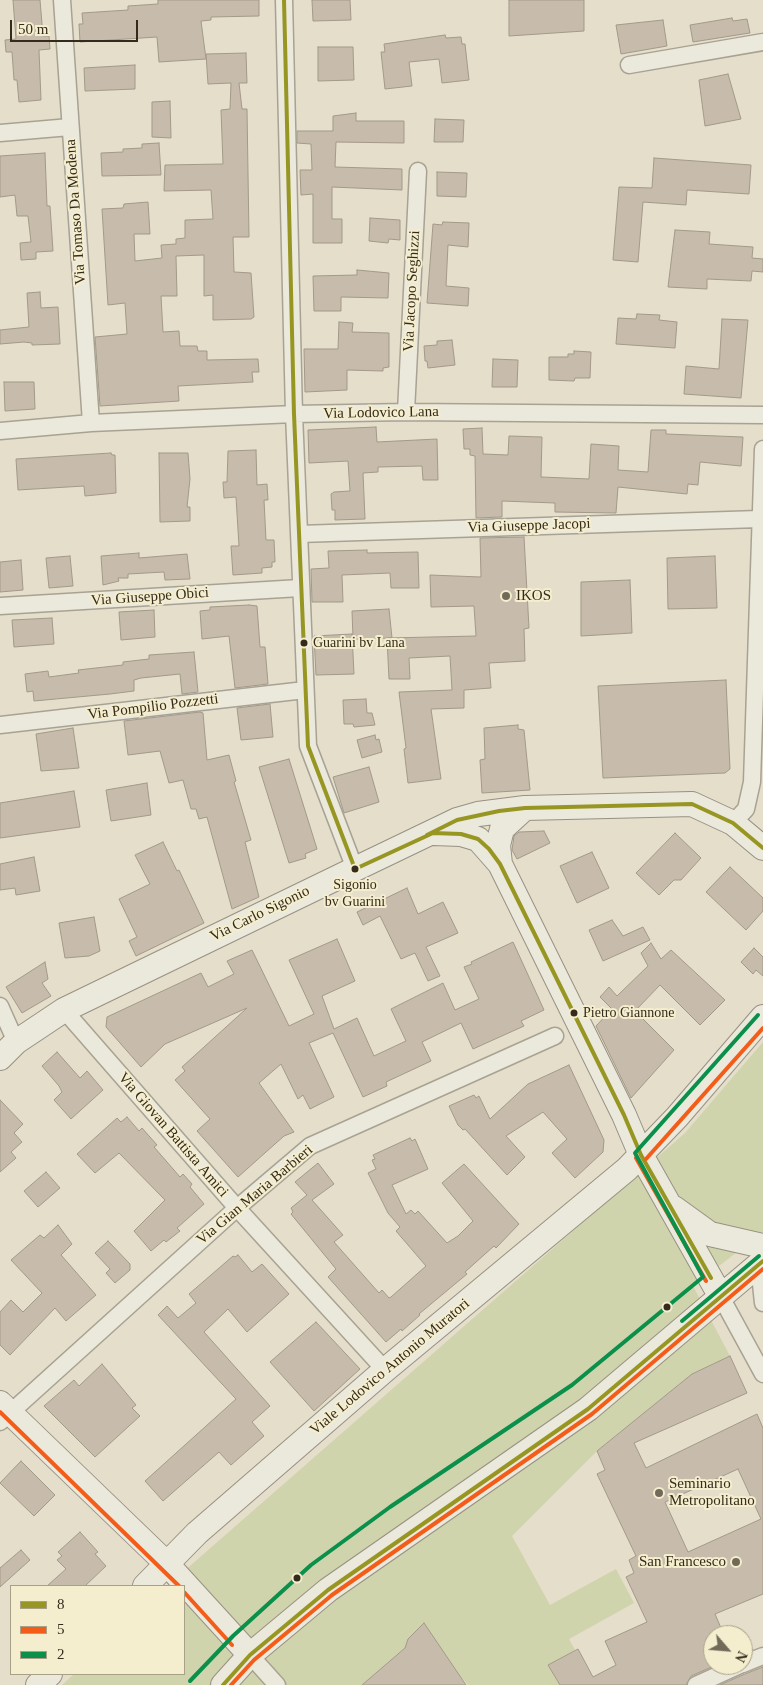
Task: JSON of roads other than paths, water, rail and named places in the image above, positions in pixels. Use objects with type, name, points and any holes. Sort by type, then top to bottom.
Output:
[{"type":"street","name":"Via Tomaso Da Modena","points":[[62,0],[91,423]]},
{"type":"street","points":[[284,0],[294,414],[308,746],[354,869]]},
{"type":"street","points":[[629,65],[763,42]]},
{"type":"street","points":[[0,133],[70,127]]},
{"type":"street","name":"Via Jacopo Seghizzi","points":[[406,412],[418,171]]},
{"type":"street","name":"Via Lodovico Lana","points":[[0,431],[91,423],[294,414],[406,412],[763,415]]},
{"type":"street","points":[[733,823],[746,809],[752,782],[759,519],[763,449]]},
{"type":"street","name":"Via Giuseppe Jacopi","points":[[299,534],[759,519]]},
{"type":"street","name":"Via Giuseppe Obici","points":[[0,606],[300,588]]},
{"type":"street","name":"Via Pompilio Pozzetti","points":[[0,724],[305,690]]},
{"type":"street","name":"Via Carlo Sigonio","points":[[8,1050],[64,1010],[457,820],[478,814],[525,808],[692,804],[733,823],[763,848]]},
{"type":"street","points":[[500,864],[498,845],[502,829],[525,808]]},
{"type":"street","points":[[433,833],[461,834],[478,839],[500,864],[624,1114],[641,1155],[763,1374]]},
{"type":"street","points":[[0,1006],[8,1050]]},
{"type":"street","name":"Via Giovan Battista Amici","points":[[64,1010],[237,1208],[385,1370]]},
{"type":"street","name":"Viale Lodovico Antonio Muratori","points":[[146,1585],[197,1533],[385,1370],[622,1173],[677,1117],[762,1019]]},
{"type":"street","name":"Via Gian Maria Barbieri","points":[[3,1413],[310,1146],[555,1036]]},
{"type":"street","points":[[666,1202],[710,1234],[762,1257]]},
{"type":"street","points":[[223,1685],[250,1655],[328,1590],[588,1409],[721,1297],[762,1257]]},
{"type":"street","points":[[762,1257],[763,1303]]},
{"type":"street","points":[[3,1413],[167,1564],[277,1684]]},
{"type":"street","points":[[38,1685],[49,1675]]},
{"type":"street","points":[[696,1685],[718,1675]]},
{"type":"place","name":"IKOS","points":[[506,596]]},
{"type":"place","name":"Guarini bv Lana","points":[[304,643]]},
{"type":"place","name":"Sigonio bv Guarini","points":[[355,869]]},
{"type":"place","name":"Pietro Giannone","points":[[574,1013]]},
{"type":"place","name":"Seminario Metropolitano","points":[[659,1493]]},
{"type":"place","name":"San Francesco","points":[[736,1562]]}]
